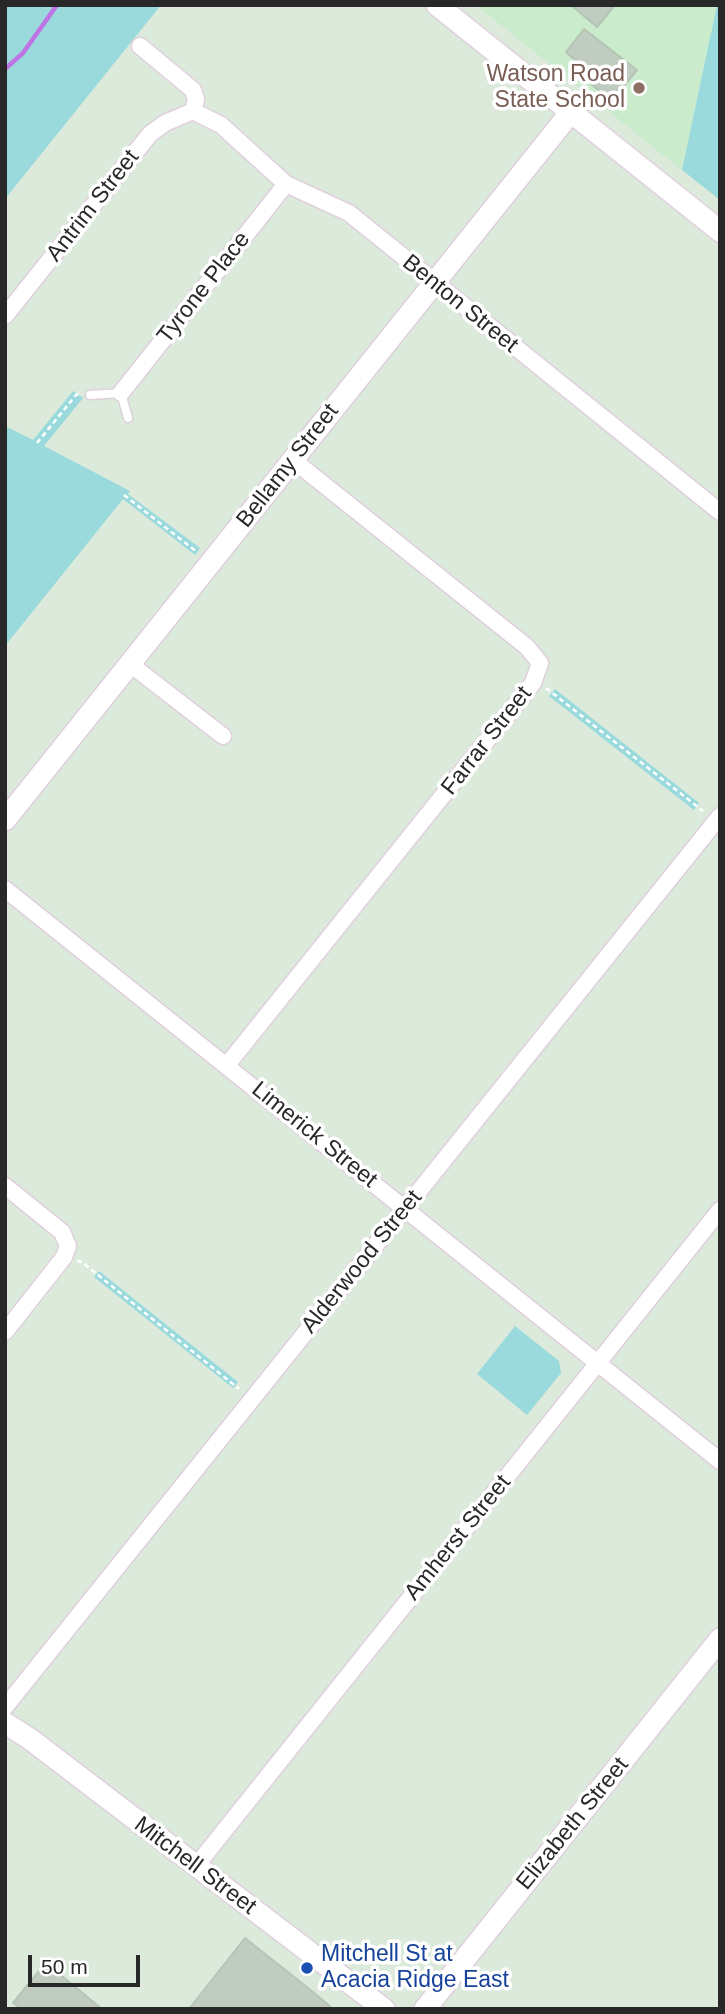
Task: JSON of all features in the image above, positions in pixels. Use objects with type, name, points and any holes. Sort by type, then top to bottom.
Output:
[{"type":"street","points":[[437,5],[720,231]]},
{"type":"street","points":[[140,46],[193,90],[196,99],[193,111]]},
{"type":"street","name":"Benton Street","points":[[193,111],[221,125],[286,184],[348,213],[720,512]]},
{"type":"street","name":"Antrim Street","points":[[5,316],[150,134],[165,123],[193,111]]},
{"type":"street","name":"Bellamy Street","points":[[5,820],[571,112]]},
{"type":"street","name":"Tyrone Place","points":[[121,393],[286,184]]},
{"type":"street","name":"Farrar Street","points":[[226,1065],[533,683],[540,663],[527,647],[293,460]]},
{"type":"street","points":[[130,664],[223,736]]},
{"type":"street","name":"Alderwood Street","points":[[5,1707],[718,819]]},
{"type":"street","name":"Limerick Street","points":[[5,889],[720,1461]]},
{"type":"street","points":[[5,1186],[62,1232],[68,1246],[64,1257],[5,1332]]},
{"type":"street","name":"Amherst Street","points":[[196,1866],[720,1210]]},
{"type":"street","name":"Elizabeth Street","points":[[425,2009],[720,1639]]},
{"type":"street","name":"Mitchell Street","points":[[5,1723],[30,1739],[384,2009]]},
{"type":"lane","points":[[90,395],[121,393],[128,418]]},
{"type":"path","points":[[37,443],[76,394],[90,395]]},
{"type":"path","points":[[124,495],[211,563]]},
{"type":"path","points":[[533,683],[552,690],[718,819]]},
{"type":"path","points":[[64,1257],[82,1262],[252,1399]]},
{"type":"shaded area","points":[[5,5],[161,5],[5,199]]},
{"type":"shaded area","name":"Watson Road State School","points":[[476,5],[717,5],[682,170]]},
{"type":"shaded area","points":[[717,5],[720,5],[720,200],[682,170]]},
{"type":"shaded area","points":[[73,391],[83,398],[44,446],[130,491],[128,494],[200,548],[195,555],[123,499],[5,646],[5,426],[33,440]]},
{"type":"shaded area","points":[[555,689],[699,803],[694,810],[549,696]]},
{"type":"shaded area","points":[[99,1271],[238,1382],[233,1388],[94,1277]]},
{"type":"shaded area","points":[[515,1326],[559,1361],[561,1373],[527,1415],[477,1374]]},
{"type":"building","points":[[571,5],[615,5],[597,27]]},
{"type":"building","points":[[584,29],[637,70],[612,101],[571,68],[576,61],[566,52]]},
{"type":"building","points":[[245,1938],[313,1992],[333,2009],[189,2009]]},
{"type":"building","points":[[45,1967],[51,1967],[102,2009],[21,2009],[13,2003]]},
{"type":"waterway","points":[[5,69],[23,53],[57,5]]},
{"type":"place","name":"Watson Road State School","points":[[639,88]]},
{"type":"place","name":"Mitchell St at Acacia Ridge East","points":[[307,1968]]}]
